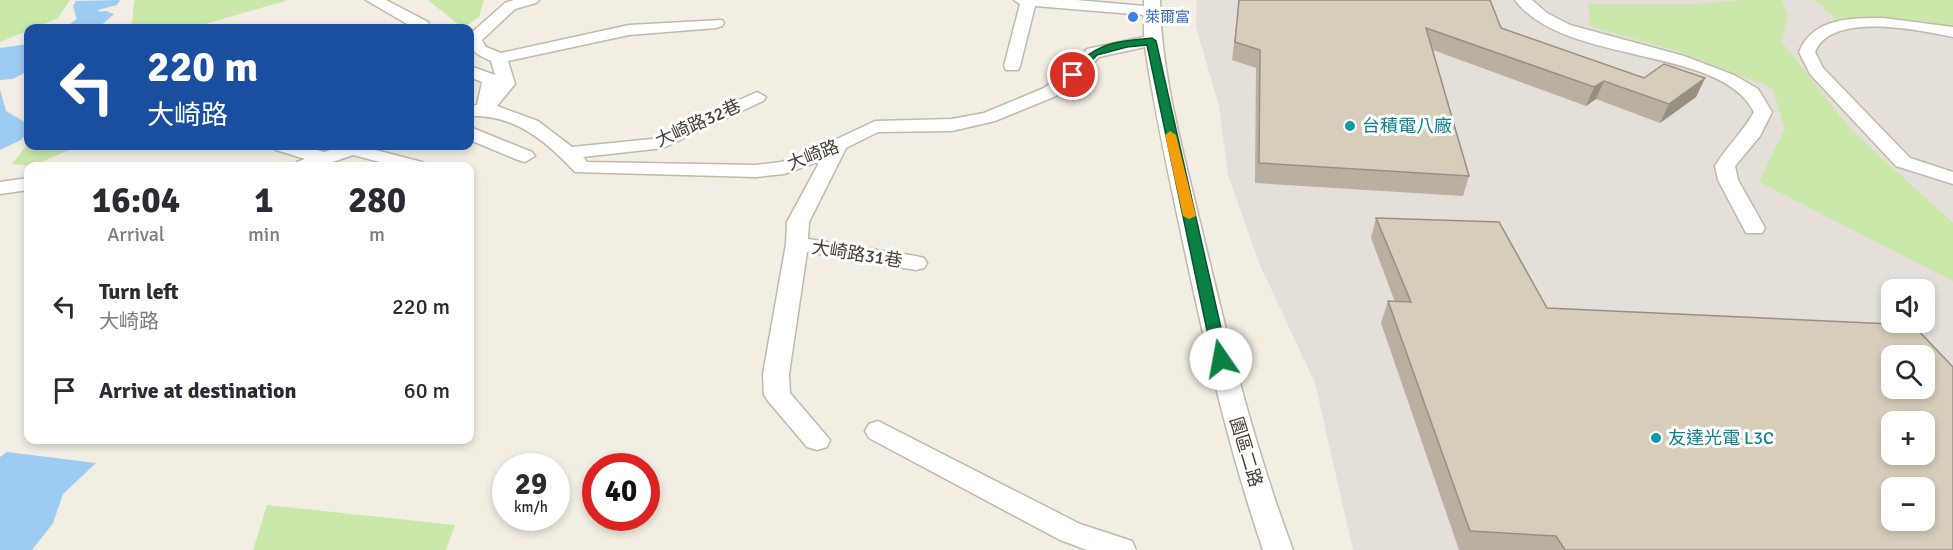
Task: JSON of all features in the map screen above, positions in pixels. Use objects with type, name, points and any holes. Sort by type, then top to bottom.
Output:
[{"type":"street","points":[[374,0],[420,24]]},
{"type":"street","points":[[493,0],[510,6]]},
{"type":"street","points":[[474,37],[510,6],[531,0]]},
{"type":"street","points":[[1022,0],[1152,6]]},
{"type":"street","points":[[1523,0],[1530,8],[1573,30],[1624,47],[1674,57],[1717,73],[1751,92],[1763,112],[1753,132],[1725,165],[1728,180],[1754,228]]},
{"type":"street","points":[[1011,66],[1028,1]]},
{"type":"street","name":"園區二路","points":[[1152,6],[1152,41],[1225,382],[1250,472],[1278,550]]},
{"type":"street","points":[[474,42],[480,50],[498,58],[629,30],[716,23]]},
{"type":"street","points":[[1953,32],[1923,25],[1844,24],[1815,36],[1807,52],[1816,70],[1903,162],[1953,178]]},
{"type":"street","name":"大崎路","points":[[478,109],[525,120],[567,153],[582,168],[756,171],[784,168],[838,146],[875,127],[952,125],[989,117],[1050,92],[1073,75],[1093,53],[1126,44],[1152,41]]},
{"type":"street","points":[[478,109],[506,84],[498,58]]},
{"type":"street","points":[[474,73],[491,80],[478,109]]},
{"type":"street","name":"大崎路32巷","points":[[567,153],[656,144],[758,97]]},
{"type":"street","points":[[474,135],[525,156]]},
{"type":"street","name":"大崎路31巷","points":[[838,146],[798,222],[796,244],[916,263]]},
{"type":"street","points":[[296,150],[326,159]]},
{"type":"street","points":[[317,162],[348,150]]},
{"type":"street","points":[[365,150],[403,162]]},
{"type":"street","points":[[0,188],[24,185]]},
{"type":"street","points":[[796,244],[776,374],[777,395],[817,440]]},
{"type":"street","points":[[878,431],[1070,532],[1121,550]]},
{"type":"shaded area","points":[[1197,0],[1953,0],[1953,550],[1353,550],[1315,383],[1259,263],[1228,175],[1219,106],[1196,27]]},
{"type":"green space","points":[[0,0],[70,0],[58,18],[44,24],[24,24],[24,32],[0,42]]},
{"type":"green space","points":[[288,0],[206,24],[130,24],[134,1]]},
{"type":"green space","points":[[428,0],[484,0],[479,17],[469,24],[458,24]]},
{"type":"green space","points":[[1782,0],[1788,15],[1781,41],[1851,130],[1953,223],[1953,281],[1759,182],[1785,129],[1772,88],[1686,54],[1590,26],[1588,4],[1694,4]]},
{"type":"green space","points":[[1815,0],[1953,0],[1953,28],[1926,21],[1836,19]]},
{"type":"green space","points":[[24,149],[70,150],[41,162],[24,162],[24,165],[12,164]]},
{"type":"green space","points":[[267,505],[455,525],[446,550],[253,550]]},
{"type":"water","points":[[106,11],[114,14],[103,24],[70,24],[86,12]]},
{"type":"water","points":[[24,45],[24,73],[13,79],[0,80],[0,48]]},
{"type":"water","points":[[0,90],[6,111],[24,122],[24,137],[0,150]]},
{"type":"water","points":[[7,452],[96,463],[63,494],[53,523],[32,550],[0,550],[0,457]]},
{"type":"building","name":"台積電八廠","points":[[1239,0],[1490,0],[1501,28],[1644,78],[1664,64],[1705,78],[1669,104],[1604,81],[1594,87],[1426,28],[1469,176],[1259,163],[1260,50],[1235,42]]},
{"type":"building","name":"友達光電 L3C","points":[[1376,218],[1499,222],[1547,308],[1881,324],[1881,333],[1921,333],[1932,345],[1881,345],[1881,399],[1935,399],[1935,348],[1953,367],[1953,550],[1565,550],[1556,536],[1470,531],[1388,301],[1411,302]]},
{"type":"waterway","points":[[87,18],[85,6],[108,0]]},
{"type":"slow traffic","points":[[1170,135],[1189,216]]},
{"type":"place","name":"萊爾富","points":[[1133,17]]},
{"type":"place","name":"台積電八廠","points":[[1350,126]]},
{"type":"place","name":"友達光電 L3C","points":[[1656,438]]},
{"type":"route","points":[[1073,75],[1093,53],[1126,44],[1152,41],[1163,105],[1221,359]]}]
